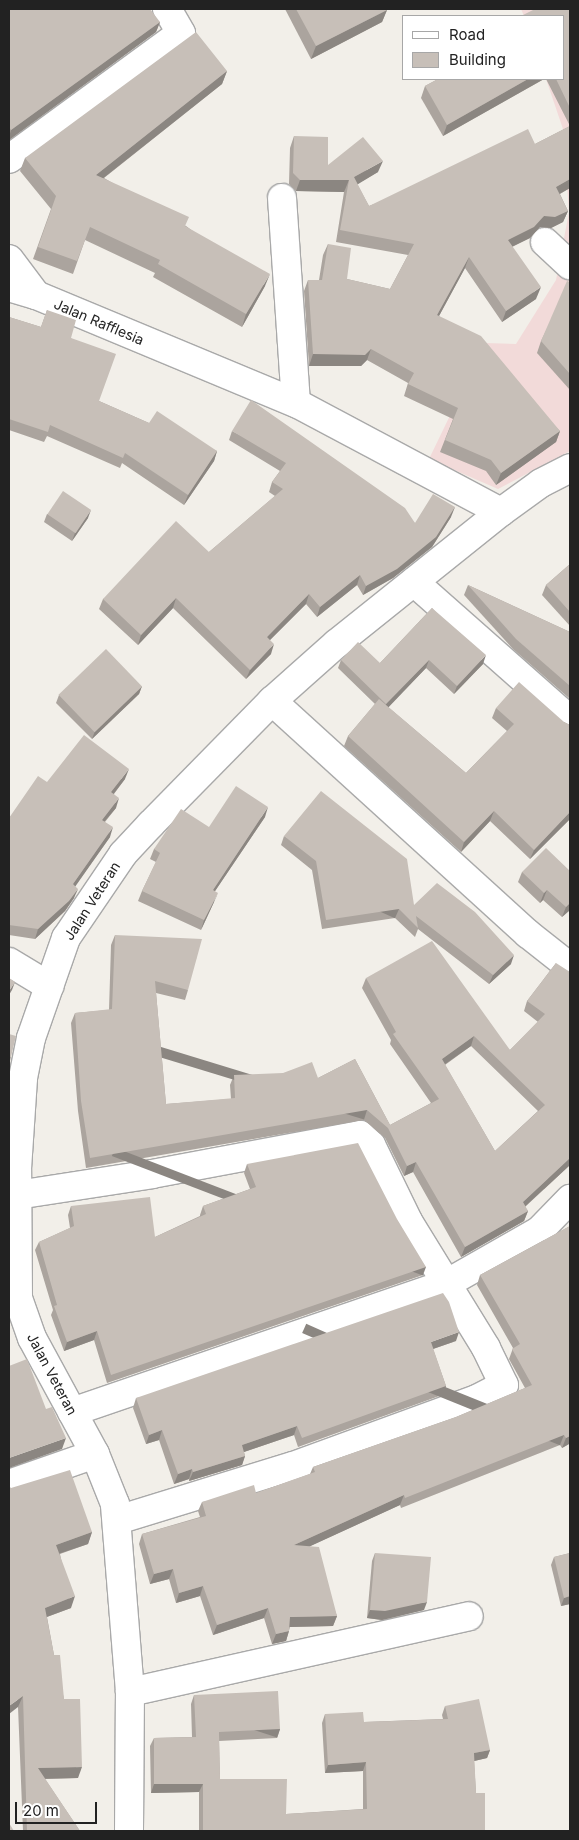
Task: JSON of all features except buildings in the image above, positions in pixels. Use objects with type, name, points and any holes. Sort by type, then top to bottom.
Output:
[{"type":"street","points":[[9,159],[181,33],[168,9]]},
{"type":"street","points":[[282,198],[296,403]]},
{"type":"street","points":[[545,242],[570,265]]},
{"type":"street","points":[[9,259],[36,295]]},
{"type":"street","name":"Jalan Rafflesia","points":[[9,287],[36,295],[188,360],[296,403],[501,512]]},
{"type":"street","name":"Jalan Veteran","points":[[129,1831],[130,1692],[117,1520],[114,1504],[95,1454],[32,1338],[18,1298],[16,1074],[32,1038],[66,938],[123,854],[272,701],[336,644],[501,512],[541,483],[570,468]]},
{"type":"street","points":[[414,582],[570,720]]},
{"type":"street","points":[[272,701],[528,934],[570,967]]},
{"type":"street","points":[[9,962],[49,986]]},
{"type":"street","points":[[17,1195],[152,1174],[360,1136],[371,1145],[408,1221],[486,1348],[504,1385],[477,1399],[293,1466],[117,1520]]},
{"type":"street","points":[[72,1412],[446,1284],[539,1232],[570,1199]]},
{"type":"street","points":[[9,1484],[95,1454]]},
{"type":"street","points":[[130,1692],[469,1616]]},
{"type":"shaded area","points":[[521,9],[570,9],[570,451],[498,489],[429,459],[485,343],[516,344],[556,280],[569,212],[563,129],[546,80],[564,80],[564,15],[524,15]]}]
